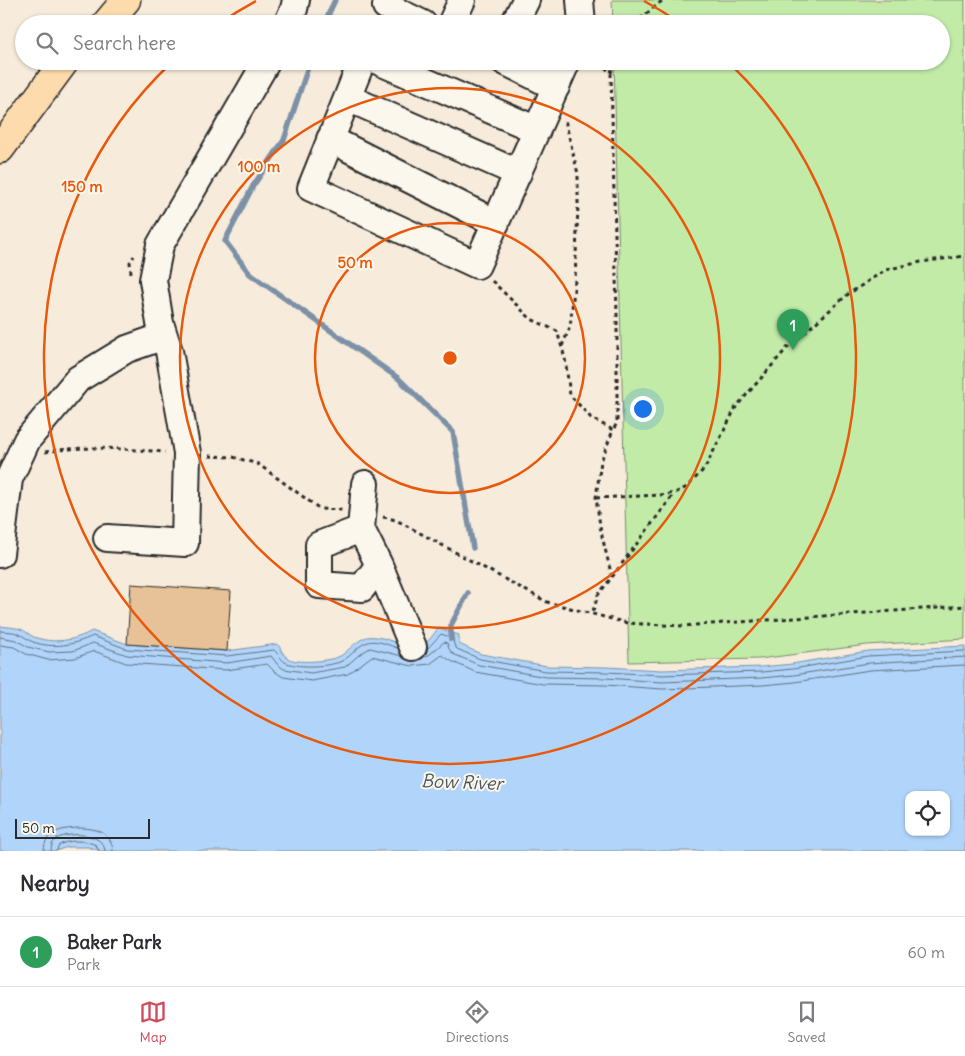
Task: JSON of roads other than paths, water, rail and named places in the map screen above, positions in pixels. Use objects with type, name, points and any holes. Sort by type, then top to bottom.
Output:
[{"type":"highway","points":[[99,15],[110,0]]},
{"type":"highway","points":[[114,15],[126,0]]},
{"type":"highway","points":[[0,149],[59,70]]},
{"type":"highway","points":[[29,111],[65,70]]},
{"type":"lane","points":[[291,15],[296,0]]},
{"type":"lane","points":[[455,15],[462,0]]},
{"type":"lane","points":[[518,15],[526,0]]},
{"type":"lane","points":[[384,10],[398,15]]},
{"type":"lane","points":[[107,538],[185,543],[187,453],[169,351],[160,323],[153,280],[160,245],[262,70]]},
{"type":"lane","points":[[359,70],[311,188],[477,265],[563,70]]},
{"type":"lane","points":[[399,70],[537,130]]},
{"type":"lane","points":[[518,70],[553,93]]},
{"type":"lane","points":[[348,98],[518,173]]},
{"type":"lane","points":[[330,139],[496,223]]},
{"type":"lane","points":[[0,554],[9,479],[27,440],[78,379],[127,349],[164,336]]},
{"type":"lane","points":[[365,484],[361,520],[413,648]]},
{"type":"lane","points":[[361,520],[320,545],[320,585],[362,588],[379,565]]},
{"type":"water","name":"Bow River","points":[[0,626],[13,627],[24,630],[34,637],[56,641],[71,639],[92,631],[127,644],[227,651],[278,644],[286,657],[297,661],[323,660],[338,657],[363,638],[369,637],[382,638],[407,646],[420,646],[432,637],[438,628],[459,635],[459,644],[481,654],[547,666],[662,670],[761,667],[792,664],[868,651],[965,646],[965,851],[101,851],[88,847],[68,847],[55,851],[0,851]]},
{"type":"waterway","points":[[328,15],[335,0]]},
{"type":"waterway","points":[[307,70],[284,140],[253,186],[225,241],[250,274],[398,378],[453,432],[473,548]]},
{"type":"waterway","points":[[451,639],[451,625],[468,593]]},
{"type":"place","name":"Baker Park","points":[[793,350]]}]
